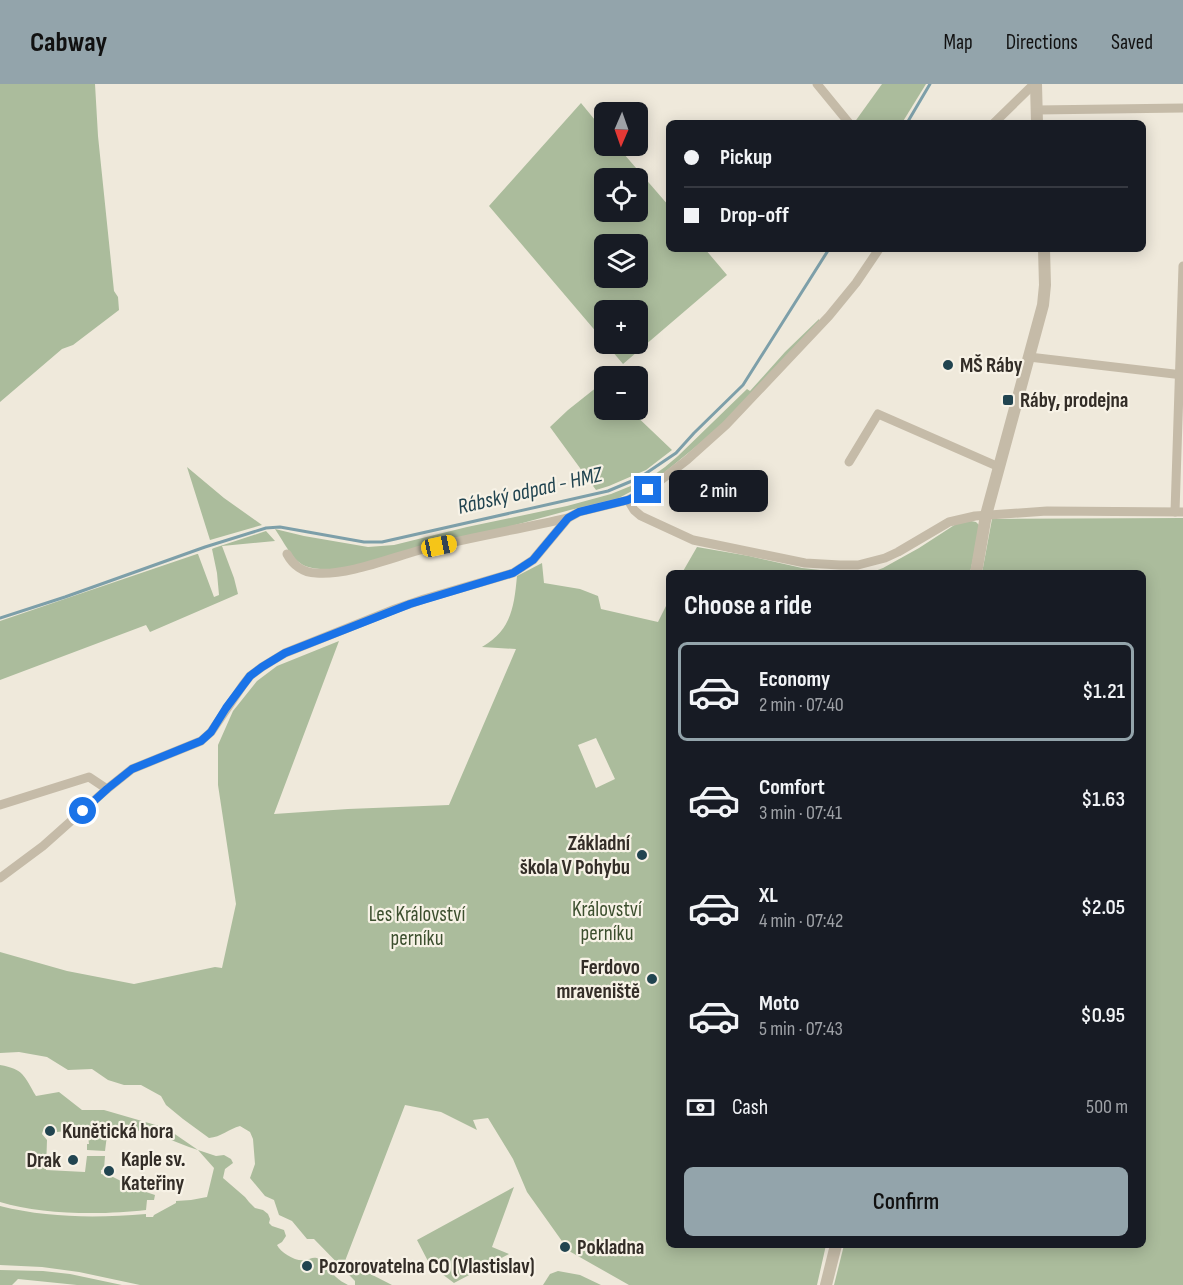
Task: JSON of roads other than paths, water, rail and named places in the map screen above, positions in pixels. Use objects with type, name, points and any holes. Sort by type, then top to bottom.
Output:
[{"type":"street","points":[[817,84],[847,120]]},
{"type":"street","points":[[1035,84],[1037,117],[1183,108]]},
{"type":"street","points":[[997,120],[1035,84]]},
{"type":"street","points":[[286,554],[304,571],[317,574],[329,573],[365,566],[425,549],[568,518],[579,512],[628,500],[648,490],[687,460],[726,425],[829,316],[856,283],[877,252]]},
{"type":"street","points":[[977,570],[986,515],[1043,305],[1044,252]]},
{"type":"street","points":[[628,500],[640,516],[693,540],[805,563],[831,565],[858,565],[885,558],[949,522],[986,515],[1047,511],[1179,512],[1183,266]]},
{"type":"street","points":[[1029,357],[1181,375]]},
{"type":"street","points":[[849,462],[878,414],[999,467]]},
{"type":"street","points":[[0,878],[43,846],[107,789],[136,767],[201,741],[211,732],[250,676],[285,653],[424,599],[513,573],[533,560],[568,518]]},
{"type":"street","points":[[0,805],[89,777],[107,789]]},
{"type":"street","points":[[826,1285],[835,1248]]},
{"type":"waterway","name":"Rábský odpad - HMZ","points":[[909,120],[930,84]]},
{"type":"waterway","name":"Rábský odpad - HMZ","points":[[0,618],[266,528],[280,527],[364,542],[382,542],[608,491],[639,478],[676,453],[743,385],[827,252]]},
{"type":"place","name":"MŠ Ráby","points":[[948,365]]},
{"type":"place","name":"Ráby, prodejna","points":[[1008,400]]},
{"type":"place","name":"Základní škola V Pohybu","points":[[642,855]]},
{"type":"place","name":"Ferdovo mraveniště","points":[[652,979]]},
{"type":"place","name":"Kunětická hora","points":[[50,1131]]},
{"type":"place","name":"Drak","points":[[73,1160]]},
{"type":"place","name":"Kaple sv. Kateřiny","points":[[109,1171]]},
{"type":"place","name":"Pokladna","points":[[565,1247]]},
{"type":"place","name":"Pozorovatelna CO (Vlastislav)","points":[[307,1266]]},
{"type":"park label","name":"Království perníku","points":[[607,921]]},
{"type":"park label","name":"Les Království perníku","points":[[417,926]]}]
